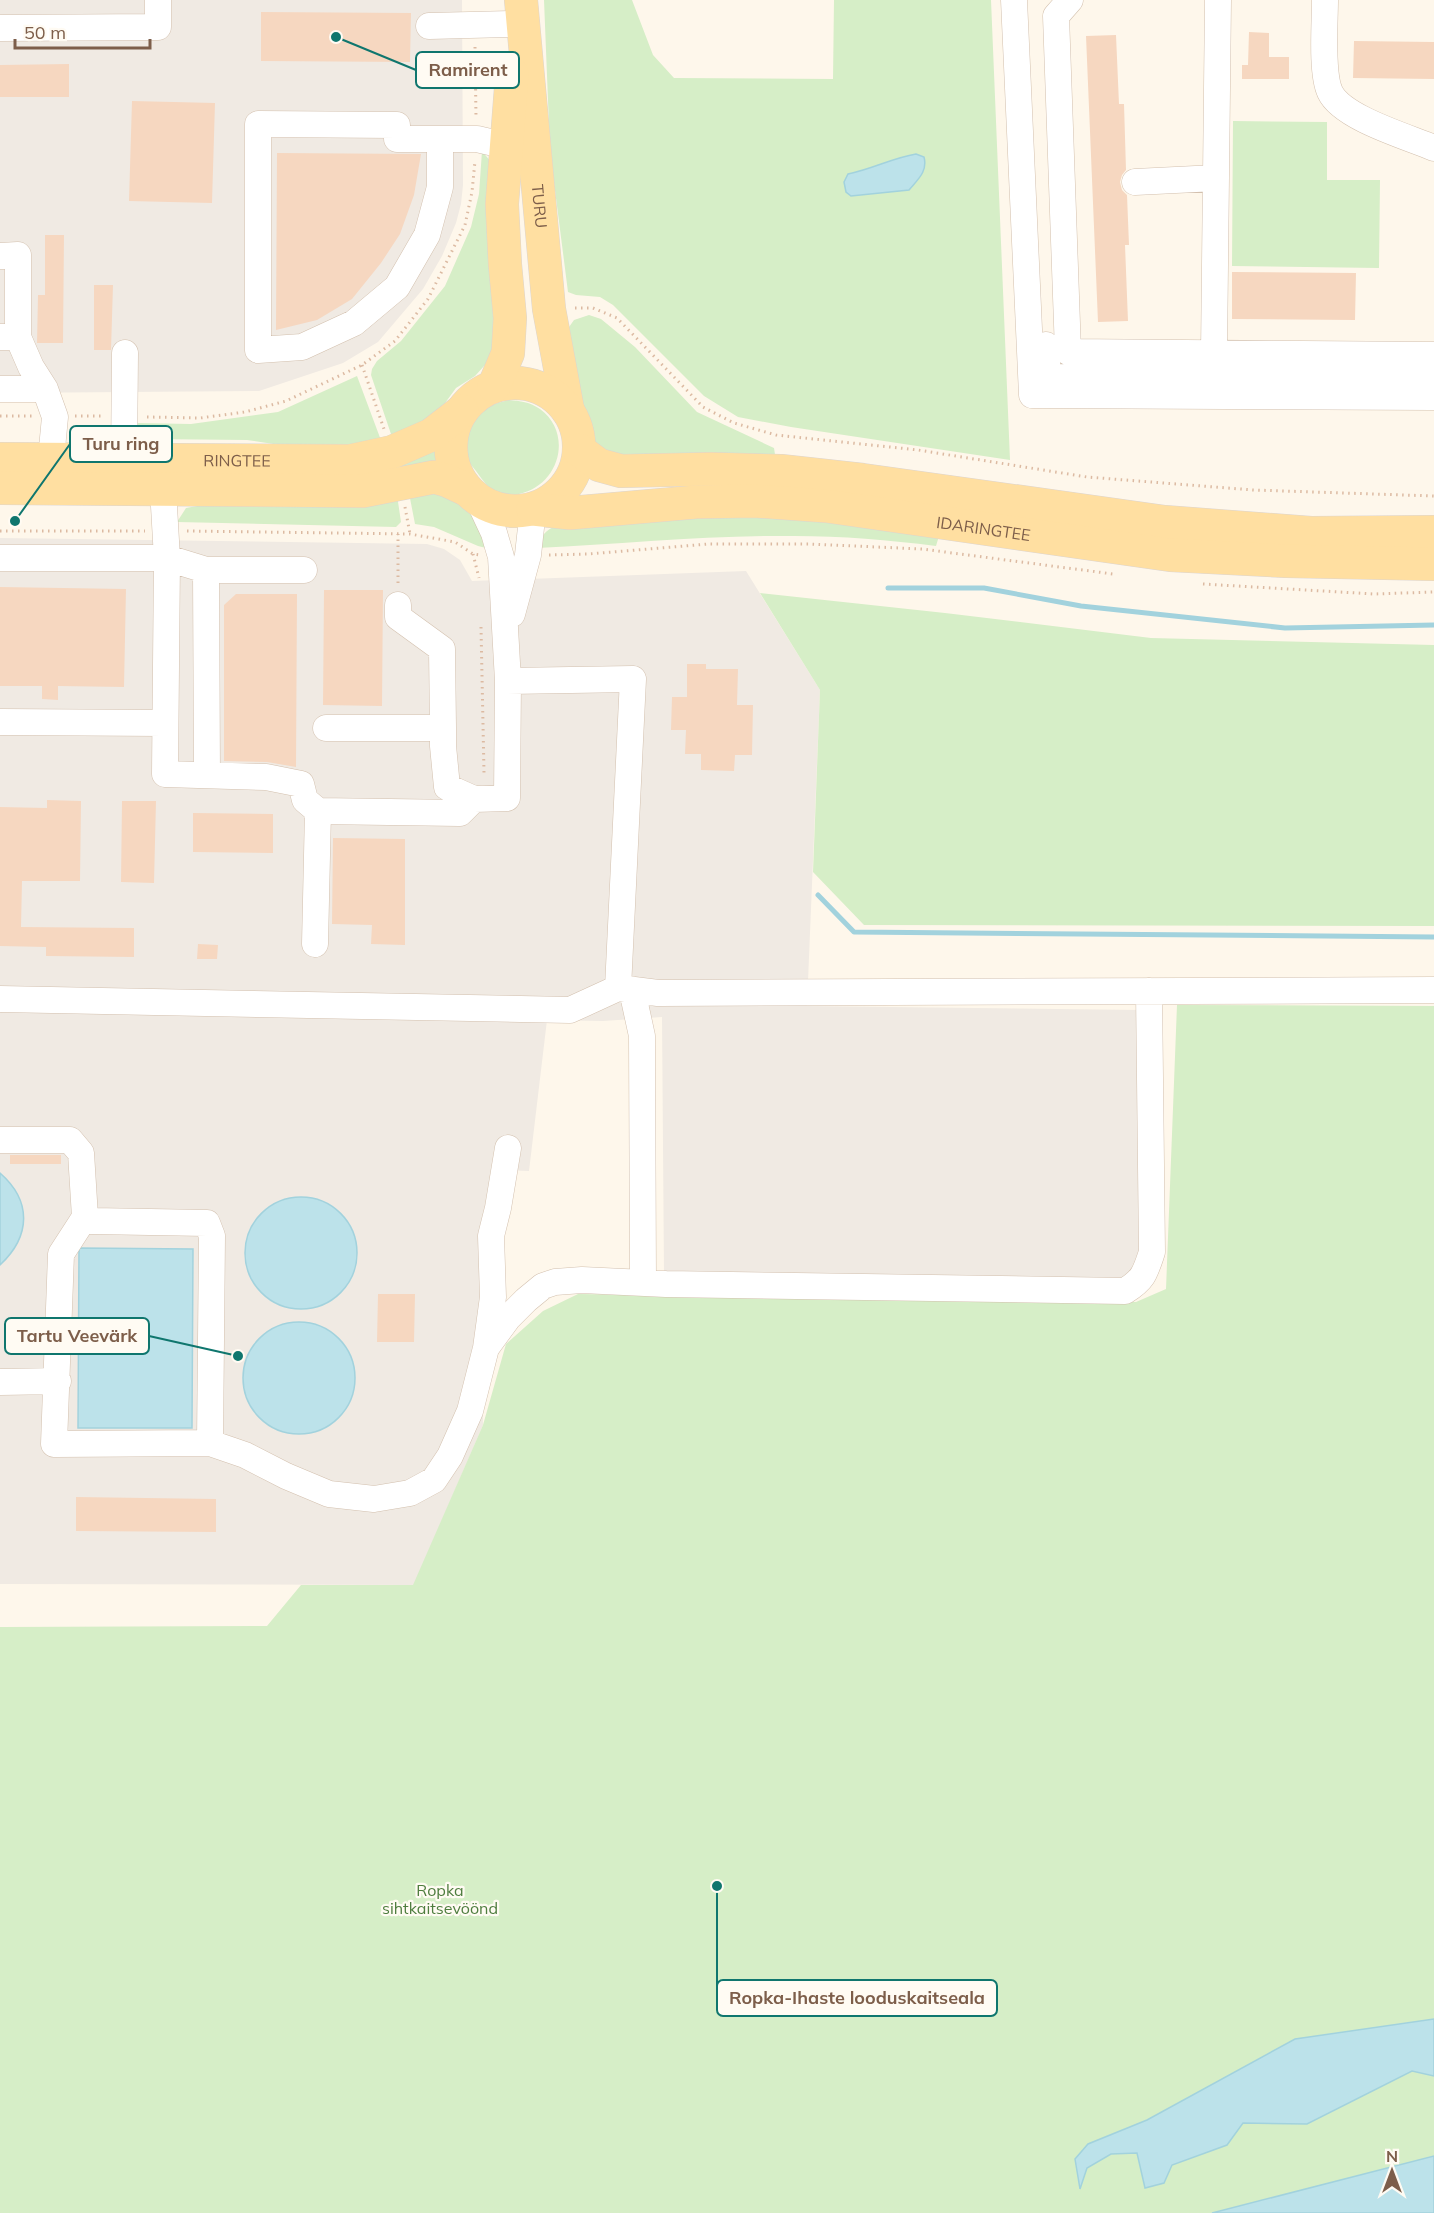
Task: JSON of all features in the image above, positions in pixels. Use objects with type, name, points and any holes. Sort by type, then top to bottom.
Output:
[{"type":"main road","name":"TURU","points":[[494,386],[508,353],[510,318],[502,204],[492,142],[518,8]]},
{"type":"main road","name":"TURU","points":[[518,8],[549,309],[568,411]]},
{"type":"main road","points":[[522,383],[535,386],[559,400],[574,423],[579,450],[575,469],[566,487],[551,501],[533,509],[515,512],[496,509],[472,495],[455,471],[450,450],[453,430],[462,411],[482,392],[494,386],[522,383]]},
{"type":"main road","name":"RINGTEE","points":[[0,459],[350,461],[392,452],[431,435],[462,411]]},
{"type":"main road","name":"IDARINGTEE","points":[[579,450],[599,465],[621,471],[711,469],[781,471],[863,480],[1165,522],[1311,533],[1434,532]]},
{"type":"main road","name":"RINGTEE","points":[[0,488],[363,491],[434,477],[448,481],[472,495]]},
{"type":"main road","name":"IDARINGTEE","points":[[533,509],[570,513],[696,502],[755,501],[826,506],[1170,555],[1286,561],[1434,564]]},
{"type":"street","points":[[0,28],[158,27],[158,0]]},
{"type":"street","points":[[1014,0],[1032,395],[1434,397]]},
{"type":"street","points":[[1030,0],[1048,377],[1434,378]]},
{"type":"street","points":[[1070,0],[1056,16],[1068,352],[1434,355]]},
{"type":"street","points":[[1214,353],[1210,261],[1216,178],[1225,129],[1218,0]]},
{"type":"street","points":[[1325,0],[1326,78],[1330,93],[1335,100],[1355,116],[1434,148]]},
{"type":"street","points":[[429,26],[474,25],[518,8]]},
{"type":"street","points":[[440,139],[440,187],[427,235],[397,287],[354,322],[302,347],[258,350],[258,124],[397,125],[397,139],[440,139],[492,142],[520,157],[528,174],[540,223]]},
{"type":"street","points":[[1135,182],[1216,178]]},
{"type":"street","points":[[0,255],[18,255],[9,337],[45,389],[55,417],[51,459]]},
{"type":"street","points":[[124,461],[125,353]]},
{"type":"street","points":[[0,389],[45,389]]},
{"type":"street","points":[[163,489],[167,558],[165,774],[266,777],[301,784],[305,800],[318,811],[460,813],[479,799]]},
{"type":"street","points":[[398,604],[398,617],[442,649],[443,746],[447,787],[479,799],[507,798],[508,681],[501,557],[494,533],[472,495]]},
{"type":"street","points":[[506,638],[528,555],[533,509]]},
{"type":"street","points":[[0,558],[167,558],[206,570],[304,570]]},
{"type":"street","points":[[206,570],[207,775]]},
{"type":"street","points":[[508,681],[633,679],[625,989],[642,1036],[644,1283]]},
{"type":"street","points":[[0,722],[164,723]]},
{"type":"street","points":[[326,728],[443,728]]},
{"type":"street","points":[[315,944],[318,811]]},
{"type":"street","points":[[0,999],[570,1010],[625,989],[657,993],[1434,990]]},
{"type":"street","points":[[486,1348],[508,1318],[543,1286],[555,1282],[582,1280],[1125,1291],[1139,1282],[1145,1274],[1152,1252],[1149,992]]},
{"type":"street","points":[[0,1140],[70,1140],[81,1153],[86,1216],[61,1254],[54,1444],[210,1443],[245,1455],[329,1494],[374,1499],[410,1493],[434,1480],[450,1456],[470,1411],[486,1348],[493,1297],[491,1236],[508,1148]]},
{"type":"street","points":[[86,1216],[92,1221],[207,1223],[212,1236],[210,1443]]},
{"type":"street","points":[[0,1382],[58,1381]]},
{"type":"path","points":[[0,416],[200,418],[245,412],[286,401],[362,365],[395,340],[428,299],[452,255],[465,225],[472,192],[492,142],[474,25]]},
{"type":"path","points":[[549,309],[593,308],[617,318],[703,407],[734,423],[776,435],[918,450],[1087,477],[1253,490],[1434,496]]},
{"type":"path","points":[[362,365],[387,437]]},
{"type":"path","points":[[405,506],[410,534]]},
{"type":"path","points":[[0,531],[140,531],[165,528],[200,533],[410,534],[454,542],[473,554],[501,557]]},
{"type":"path","points":[[398,534],[398,604]]},
{"type":"path","points":[[528,555],[588,554],[708,544],[809,544],[922,549],[1116,575]]},
{"type":"path","points":[[473,554],[480,579]]},
{"type":"path","points":[[1195,583],[1239,588],[1374,594],[1434,592]]},
{"type":"path","points":[[479,799],[481,622]]},
{"type":"shaded area","points":[[0,0],[462,0],[463,185],[461,204],[456,223],[442,256],[423,289],[378,342],[343,363],[259,391],[0,393]]},
{"type":"shaded area","points":[[0,538],[427,544],[444,549],[460,560],[472,581],[746,571],[820,690],[807,1006],[1141,1010],[1143,1255],[1132,1278],[1115,1284],[664,1273],[662,1017],[603,1021],[547,1020],[529,1171],[499,1170],[481,1332],[483,1425],[414,1585],[0,1584]]},
{"type":"green space","points":[[544,0],[632,0],[653,55],[674,78],[833,79],[834,0],[991,0],[1010,460],[738,417],[704,396],[613,305],[600,297],[568,292],[550,151]]},
{"type":"green space","points":[[1233,121],[1327,122],[1327,180],[1380,180],[1379,268],[1232,266]]},
{"type":"green space","points":[[482,151],[491,162],[497,327],[492,353],[475,376],[456,388],[437,414],[392,437],[371,375],[372,369],[377,361],[401,341],[445,286],[471,227],[479,194]]},
{"type":"green space","points":[[589,315],[601,319],[635,347],[697,412],[774,448],[776,461],[613,457],[596,443],[581,411],[562,337],[574,320]]},
{"type":"green space","points":[[357,376],[382,443],[350,449],[280,445],[247,440],[149,439],[136,430],[135,423],[191,424],[278,412]]},
{"type":"green space","points":[[509,400],[529,403],[540,409],[557,432],[559,445],[552,470],[544,481],[533,489],[508,495],[489,487],[472,466],[461,457],[465,435],[474,419],[488,407]]},
{"type":"green space","points":[[442,441],[443,462],[403,473],[399,458]]},
{"type":"green space","points":[[422,490],[447,496],[460,504],[476,522],[490,549],[434,527],[415,524],[409,493]]},
{"type":"green space","points":[[397,495],[401,522],[396,527],[177,522],[186,508],[197,506]]},
{"type":"green space","points":[[699,515],[813,519],[939,536],[936,546],[883,540],[762,536],[537,548],[544,534],[557,525]]},
{"type":"green space","points":[[760,593],[1151,638],[1434,645],[1434,926],[864,925],[813,872],[820,690]]},
{"type":"green space","name":"Ropka sihtkaitsevöönd","points":[[1177,1005],[1434,1006],[1434,2213],[0,2213],[0,1627],[267,1626],[301,1585],[413,1585],[483,1425],[506,1344],[543,1311],[578,1294],[1136,1302],[1166,1289]]},
{"type":"water","points":[[916,154],[924,157],[925,162],[921,175],[909,190],[851,196],[846,192],[844,182],[848,174]]},
{"type":"water","points":[[0,1173],[18,1195],[24,1219],[18,1242],[0,1265]]},
{"type":"water","points":[[301,1197],[322,1201],[341,1213],[353,1232],[357,1253],[353,1274],[341,1293],[322,1305],[301,1309],[280,1305],[261,1293],[249,1274],[245,1253],[249,1232],[261,1213],[280,1201]]},
{"type":"water","points":[[79,1248],[193,1249],[192,1428],[78,1428]]},
{"type":"water","points":[[299,1322],[320,1326],[339,1338],[351,1357],[355,1378],[351,1399],[339,1418],[320,1430],[299,1434],[278,1430],[259,1418],[247,1399],[243,1378],[247,1357],[259,1338],[278,1326]]},
{"type":"water","points":[[1434,2019],[1434,2076],[1412,2071],[1307,2124],[1243,2123],[1227,2145],[1172,2165],[1164,2183],[1145,2188],[1137,2153],[1111,2154],[1087,2168],[1080,2189],[1075,2159],[1088,2144],[1147,2120],[1295,2039]]},
{"type":"water","points":[[1434,2156],[1434,2213],[1212,2213]]},
{"type":"building","points":[[261,12],[411,13],[410,62],[261,61]]},
{"type":"building","points":[[1249,32],[1269,33],[1269,57],[1289,57],[1289,79],[1242,79],[1242,65],[1248,65]]},
{"type":"building","points":[[1116,35],[1119,104],[1124,104],[1126,170],[1120,182],[1122,190],[1127,195],[1129,245],[1125,245],[1128,321],[1098,322],[1086,36]]},
{"type":"building","points":[[1354,41],[1434,42],[1434,79],[1353,78]]},
{"type":"building","points":[[69,64],[69,97],[0,97],[0,65]]},
{"type":"building","points":[[132,101],[215,103],[212,203],[129,201]]},
{"type":"building","points":[[277,153],[421,154],[414,195],[400,234],[381,263],[352,299],[317,320],[276,330]]},
{"type":"building","points":[[45,235],[64,235],[63,343],[37,343],[38,295],[45,295]]},
{"type":"building","points":[[1232,272],[1356,273],[1355,320],[1232,319]]},
{"type":"building","points":[[94,285],[113,285],[111,350],[94,350]]},
{"type":"building","points":[[0,587],[126,589],[124,687],[58,686],[58,700],[42,699],[42,686],[0,686]]},
{"type":"building","points":[[324,590],[383,590],[382,706],[323,705]]},
{"type":"building","points":[[236,594],[297,594],[296,767],[267,762],[224,761],[224,605]]},
{"type":"building","points":[[687,664],[706,664],[706,669],[738,669],[737,705],[753,705],[752,755],[735,755],[734,771],[701,770],[701,754],[685,754],[686,730],[671,730],[672,697],[687,697]]},
{"type":"building","points":[[47,800],[81,801],[80,881],[22,881],[21,927],[134,928],[134,957],[46,956],[46,947],[0,946],[0,807],[47,808]]},
{"type":"building","points":[[122,801],[156,801],[154,883],[121,882]]},
{"type":"building","points":[[193,813],[273,814],[273,853],[193,852]]},
{"type":"building","points":[[333,838],[405,839],[405,945],[371,944],[372,925],[332,924]]},
{"type":"building","points":[[198,944],[218,945],[217,959],[197,959]]},
{"type":"building","points":[[10,1155],[61,1155],[61,1164],[10,1164]]},
{"type":"building","points":[[378,1294],[415,1294],[414,1342],[377,1342]]},
{"type":"building","points":[[76,1497],[216,1499],[216,1532],[76,1531]]},
{"type":"waterway","points":[[888,588],[984,588],[1081,606],[1285,628],[1434,625]]},
{"type":"waterway","points":[[818,895],[854,932],[1434,937]]},
{"type":"place","name":"Ramirent","points":[[336,37]]},
{"type":"place","name":"Turu ring","points":[[15,521]]},
{"type":"place","name":"Tartu Veevärk","points":[[238,1356]]},
{"type":"place","name":"Ropka-Ihaste looduskaitseala","points":[[717,1886]]}]
